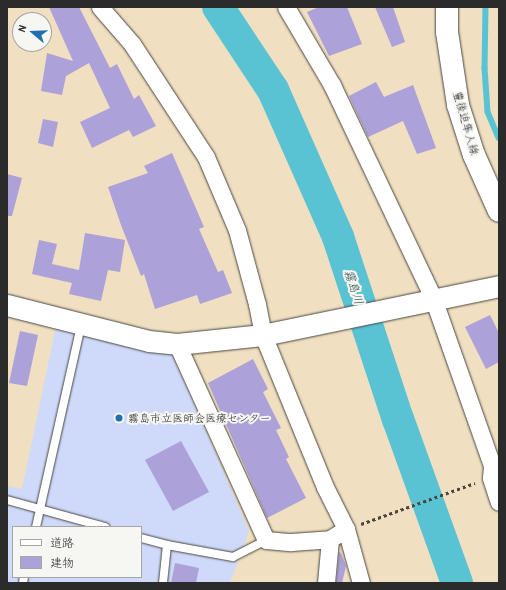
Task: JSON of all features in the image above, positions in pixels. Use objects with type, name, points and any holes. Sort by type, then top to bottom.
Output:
[{"type":"main road","name":"豊後迫隼人線","points":[[447,7],[447,32],[458,105],[474,155],[499,211]]},
{"type":"street","points":[[100,7],[132,44],[206,156],[237,230],[257,304],[263,335],[325,487],[346,529],[362,583]]},
{"type":"street","points":[[286,7],[332,85],[433,298],[494,469],[499,502]]},
{"type":"street","points":[[7,305],[81,322],[149,341],[177,344],[263,335],[433,298],[499,286]]},
{"type":"street","points":[[177,344],[266,540],[291,542],[330,539],[346,529]]},
{"type":"street","points":[[326,583],[330,539]]},
{"type":"lane","points":[[36,526],[81,322]]},
{"type":"lane","points":[[7,500],[41,508],[102,526]]},
{"type":"lane","points":[[142,538],[167,545],[233,557],[266,540]]},
{"type":"lane","points":[[163,583],[167,545]]},
{"type":"path","points":[[346,529],[494,469]]},
{"type":"shaded area","name":"霧島市立医師会医療センター","points":[[56,326],[171,350],[249,531],[230,583],[7,583],[7,486],[22,489]]},
{"type":"building","points":[[49,7],[79,7],[110,68],[117,64],[134,99],[139,95],[156,126],[133,137],[129,130],[92,148],[80,122],[110,108],[89,63],[66,76],[62,95],[41,91],[47,53],[73,61]]},
{"type":"building","points":[[319,7],[347,7],[362,44],[329,56],[307,12]]},
{"type":"building","points":[[375,7],[393,7],[405,42],[392,47]]},
{"type":"building","points":[[376,82],[384,97],[413,85],[436,148],[417,154],[403,121],[368,137],[349,96]]},
{"type":"building","points":[[43,119],[58,122],[53,147],[38,143]]},
{"type":"building","points":[[172,153],[204,227],[199,229],[218,272],[223,270],[232,293],[200,304],[197,295],[155,309],[144,274],[141,276],[108,187],[148,173],[144,166]]},
{"type":"building","points":[[7,174],[22,178],[12,216],[7,216]]},
{"type":"building","points":[[85,233],[125,240],[120,272],[108,270],[101,301],[69,294],[72,283],[32,274],[39,240],[57,244],[52,264],[79,270]]},
{"type":"building","points":[[490,315],[499,333],[499,362],[486,369],[465,327]]},
{"type":"building","points":[[20,331],[38,335],[27,386],[9,383]]},
{"type":"building","points":[[253,359],[268,389],[263,392],[281,428],[276,430],[289,457],[286,459],[306,498],[267,518],[208,383]]},
{"type":"building","points":[[181,441],[209,492],[173,511],[145,460]]},
{"type":"building","points":[[339,552],[341,553],[346,566],[342,583],[336,583]]},
{"type":"building","points":[[175,563],[199,568],[196,583],[171,583]]},
{"type":"waterway","name":"霧島川","points":[[218,7],[273,90],[338,237],[398,419],[457,583]]},
{"type":"waterway","points":[[486,7],[485,68],[488,112],[499,138]]},
{"type":"place","name":"霧島市立医師会医療センター","points":[[119,418]]}]
